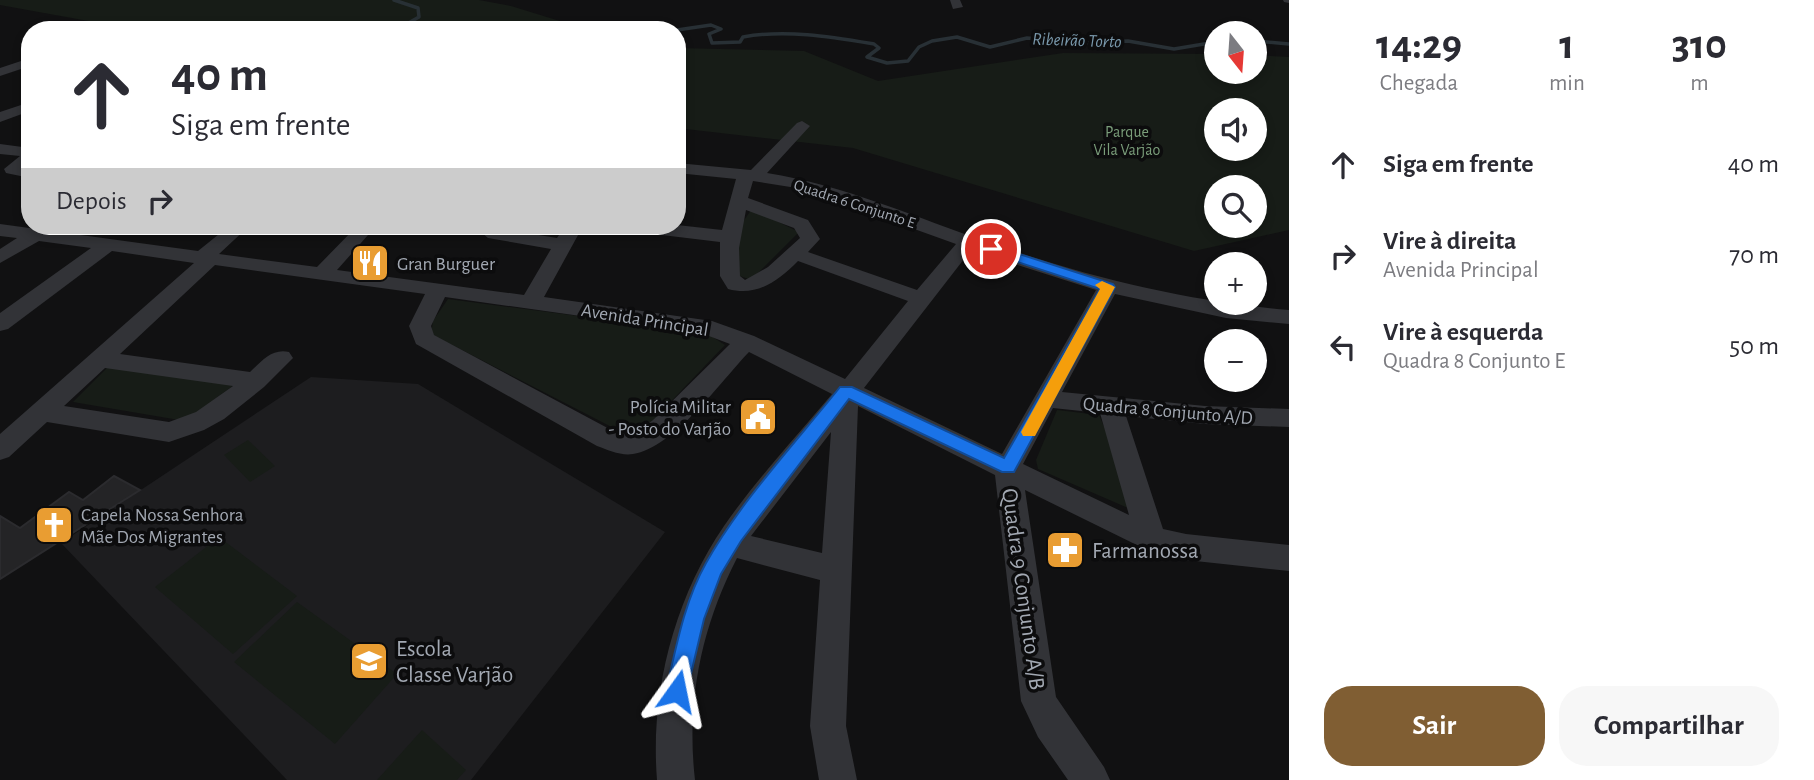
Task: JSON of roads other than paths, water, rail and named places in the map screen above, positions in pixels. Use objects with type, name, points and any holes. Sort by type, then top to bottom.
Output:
[{"type":"street","points":[[0,55],[21,59]]},
{"type":"street","points":[[0,72],[21,64]]},
{"type":"street","points":[[0,117],[21,109]]},
{"type":"street","points":[[802,125],[747,175],[730,237],[729,275],[735,285],[748,288],[760,284],[793,253],[922,299]]},
{"type":"street","points":[[0,149],[21,153]]},
{"type":"street","points":[[21,162],[12,169],[21,171]]},
{"type":"street","name":"Quadra 6 Conjunto E","points":[[686,169],[806,184],[1108,287],[1225,311],[1289,317]]},
{"type":"street","name":"Quadra 6 Conjunto E","points":[[739,201],[801,224],[810,239],[793,253]]},
{"type":"street","name":"Avenida Principal","points":[[0,230],[21,234]]},
{"type":"street","points":[[686,232],[730,237]]},
{"type":"street","name":"Avenida Principal","points":[[28,235],[85,241],[108,235],[206,259],[704,326],[746,341],[1151,538],[1186,548],[1289,558]]},
{"type":"street","points":[[0,324],[108,235]]},
{"type":"street","points":[[0,450],[101,359],[231,235]]},
{"type":"street","points":[[323,273],[359,235]]},
{"type":"street","points":[[501,235],[564,245]]},
{"type":"street","points":[[530,303],[569,235]]},
{"type":"street","points":[[0,257],[34,236]]},
{"type":"street","points":[[676,780],[671,753],[673,711],[693,619],[713,570],[729,543],[846,391],[968,241]]},
{"type":"street","points":[[1008,467],[1108,287]]},
{"type":"street","points":[[438,289],[420,326],[424,339],[594,433],[624,445],[638,444],[665,425],[746,341]]},
{"type":"street","points":[[44,412],[169,432],[189,428],[212,417],[281,358]]},
{"type":"street","points":[[101,359],[255,381]]},
{"type":"street","points":[[838,780],[828,726],[846,391]]},
{"type":"street","name":"Quadra 8 Conjunto A/D","points":[[1048,399],[1205,415],[1289,418]]},
{"type":"street","points":[[1110,406],[1151,538]]},
{"type":"street","name":"Quadra 9 Conjunto A/B","points":[[1008,467],[1039,701],[1051,724],[1091,780]]},
{"type":"street","points":[[729,543],[835,570]]},
{"type":"waterway","name":"Ribeirão Torto","points":[[394,0],[418,8],[419,17],[412,21]]},
{"type":"waterway","name":"Ribeirão Torto","points":[[686,29],[711,25],[721,29],[709,34],[712,43],[740,42],[743,37],[776,34],[858,41],[874,44],[879,48],[867,57],[887,63],[908,61],[919,47],[932,41],[957,37],[990,47],[1027,38],[1084,43],[1128,41],[1174,49],[1204,44]]},
{"type":"waterway","name":"Ribeirão Torto","points":[[1267,42],[1289,44]]},
{"type":"place","name":"Gran Burguer","points":[[370,263]]},
{"type":"place","name":"Polícia Militar - Posto do Varjão","points":[[758,417]]},
{"type":"place","name":"Capela Nossa Senhora Mãe Dos Migrantes","points":[[54,525]]},
{"type":"place","name":"Farmanossa","points":[[1065,550]]},
{"type":"place","name":"Escola Classe Varjão","points":[[369,661]]},
{"type":"park label","name":"Parque Vila Varjão","points":[[1127,140]]}]
